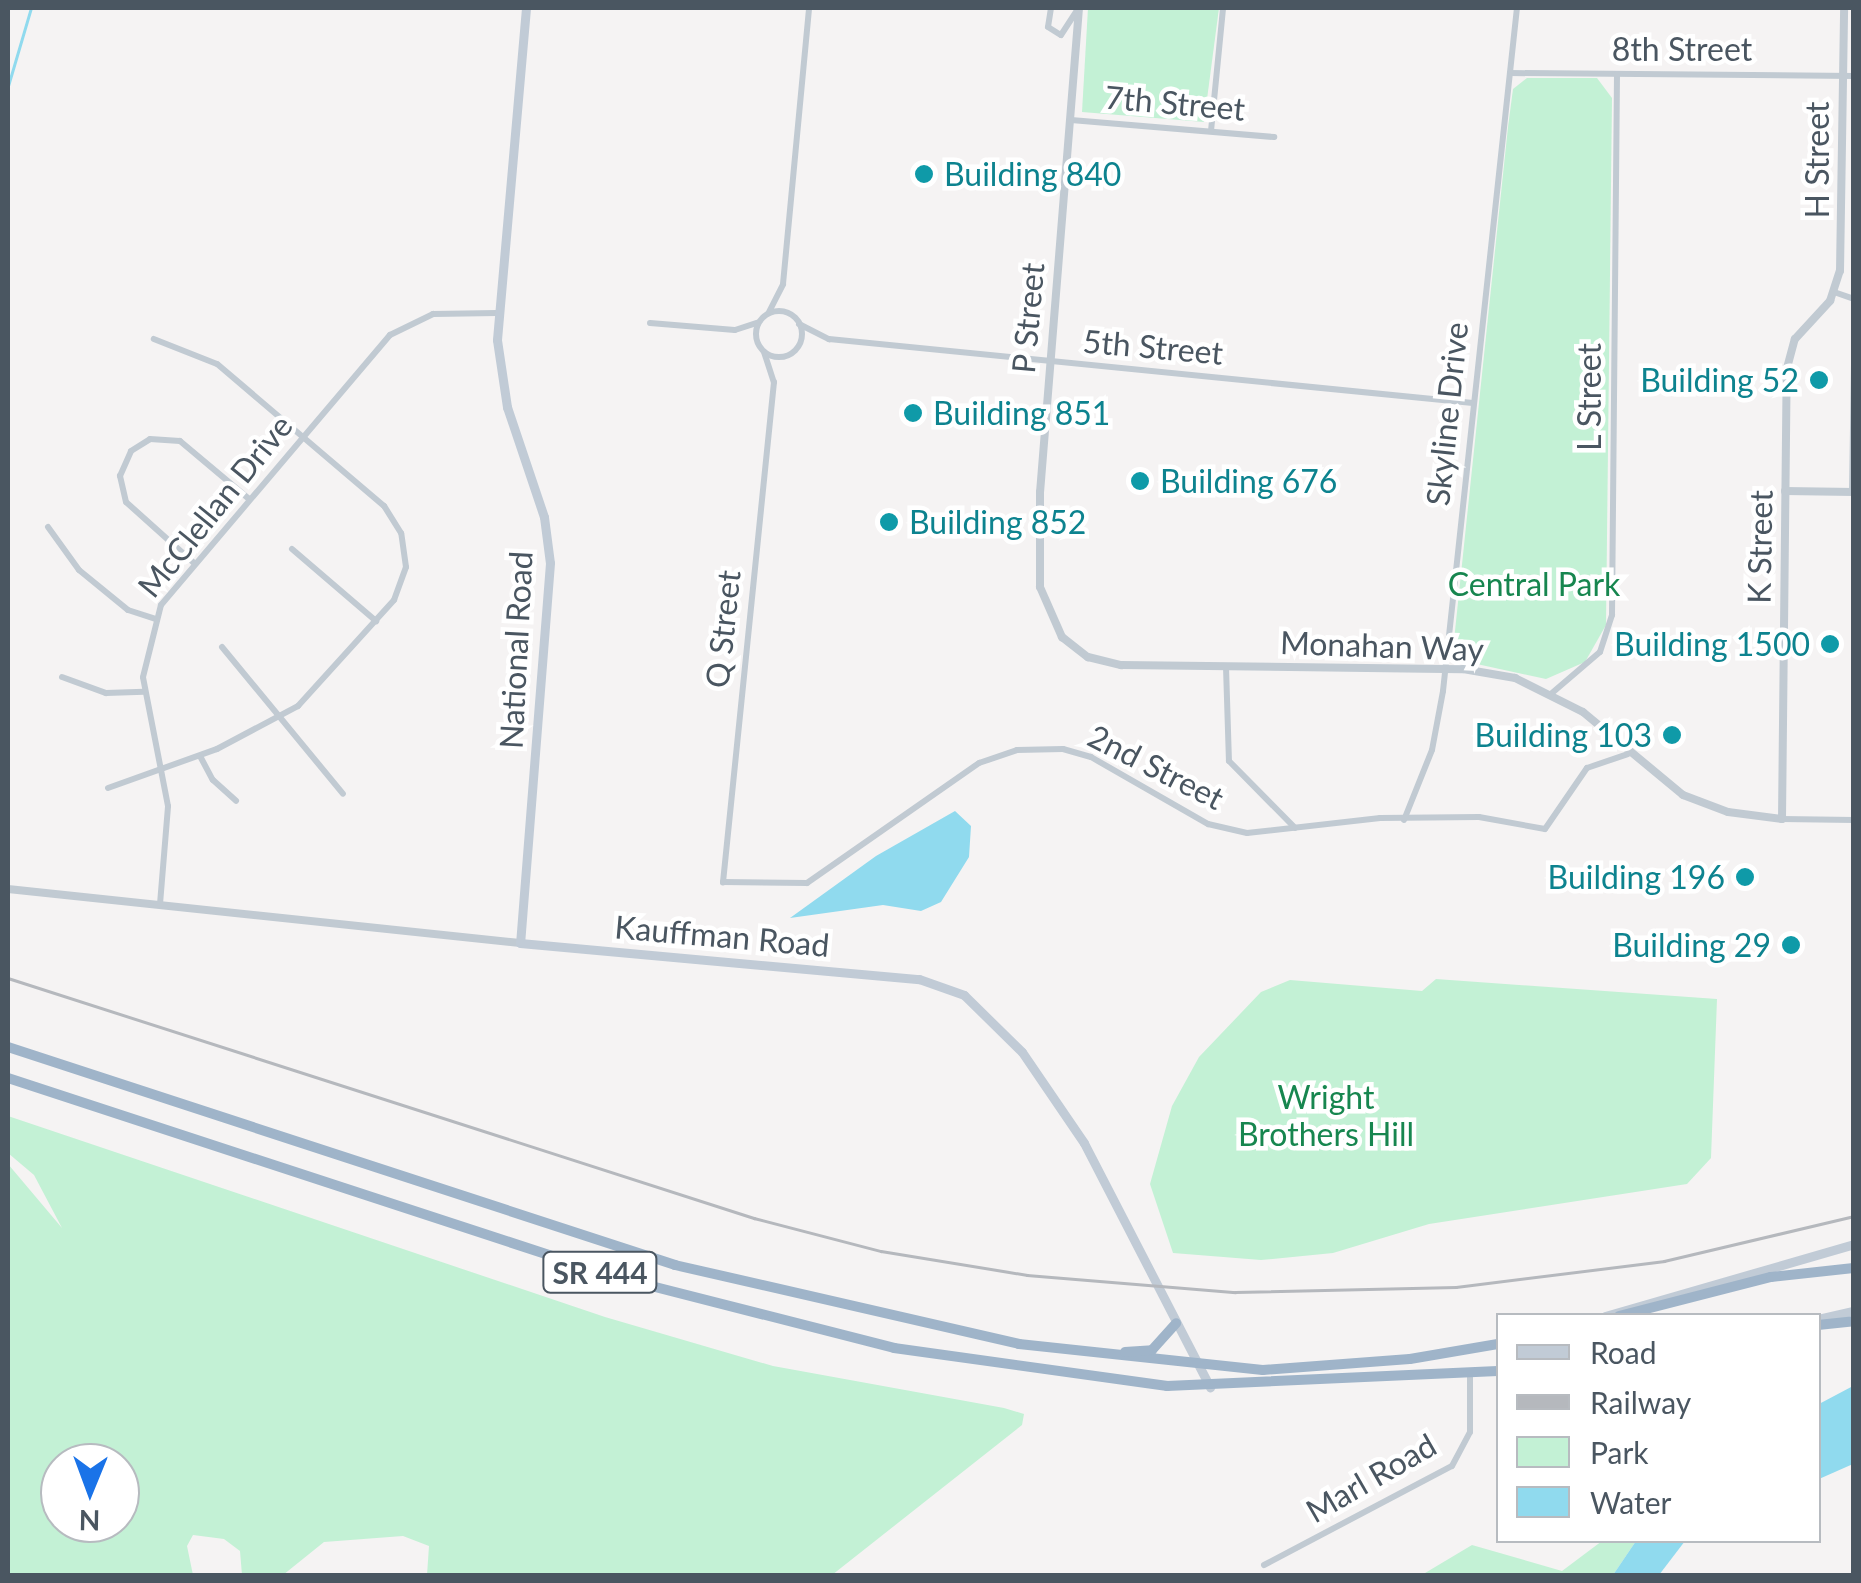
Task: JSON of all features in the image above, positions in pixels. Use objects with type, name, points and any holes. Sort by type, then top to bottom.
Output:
[{"type":"highway","name":"SR 444","points":[[8,1046],[676,1265],[985,1336],[1195,1365],[1302,1370],[1496,1344]]},
{"type":"highway","name":"SR 444","points":[[8,1078],[725,1310],[1018,1370],[1210,1387],[1496,1371]]},
{"type":"highway","points":[[1631,1313],[1783,1275],[1854,1268]]},
{"type":"highway","points":[[1821,1322],[1854,1321]]},
{"type":"highway","points":[[985,1336],[1143,1353],[1162,1343],[1176,1323]]},
{"type":"main road","name":"National Road","points":[[520,943],[550,564],[544,516],[507,407],[497,313],[526,8]]},
{"type":"main road","name":"Kauffman Road","points":[[520,943],[918,978],[956,990],[986,1012],[1046,1085],[1140,1249],[1195,1365],[1210,1387]]},
{"type":"main road","points":[[1615,1313],[1854,1244]]},
{"type":"main road","points":[[1821,1321],[1854,1310]]},
{"type":"street","points":[[735,330],[764,352],[789,354],[798,347],[800,324],[790,314],[783,284],[809,8]]},
{"type":"street","points":[[1051,8],[1048,26],[1061,35],[1079,8]]},
{"type":"street","name":"P Street","points":[[1079,8],[1048,362],[1040,576],[1051,622],[1075,648],[1104,662],[1226,667]]},
{"type":"street","points":[[1211,132],[1223,8]]},
{"type":"street","name":"Skyline Drive","points":[[1404,820],[1432,750],[1445,670],[1516,8]]},
{"type":"street","name":"H Street","points":[[1834,292],[1842,256],[1848,76],[1844,8]]},
{"type":"street","name":"8th Street","points":[[1510,73],[1848,76]]},
{"type":"street","name":"L Street","points":[[1552,693],[1600,652],[1612,615],[1617,74]]},
{"type":"street","name":"7th Street","points":[[1071,120],[1274,137]]},
{"type":"street","points":[[650,322],[735,330],[759,322],[769,312],[783,284]]},
{"type":"street","points":[[1834,292],[1854,298]]},
{"type":"street","name":"K Street","points":[[1782,818],[1789,353],[1834,292]]},
{"type":"street","points":[[769,312],[790,314]]},
{"type":"street","name":"McClellan Drive","points":[[160,904],[168,813],[144,692],[155,619],[194,563],[397,330],[433,314],[497,313]]},
{"type":"street","points":[[756,343],[759,322]]},
{"type":"street","name":"5th Street","points":[[800,324],[829,339]]},
{"type":"street","points":[[108,788],[200,756],[279,717],[312,694],[376,620],[404,579],[401,533],[384,506],[217,364],[154,338]]},
{"type":"street","name":"5th Street","points":[[798,347],[829,339],[1473,403]]},
{"type":"street","name":"Q Street","points":[[764,352],[774,382]]},
{"type":"street","name":"Q Street","points":[[723,882],[774,382],[789,354]]},
{"type":"street","points":[[1786,491],[1852,492],[1854,359]]},
{"type":"street","points":[[194,563],[126,502],[120,476],[131,452],[150,439],[180,442],[249,499]]},
{"type":"street","points":[[48,527],[80,570],[128,610],[155,619]]},
{"type":"street","points":[[292,549],[376,620]]},
{"type":"street","points":[[222,647],[343,794]]},
{"type":"street","points":[[1226,667],[1229,761],[1295,828]]},
{"type":"street","name":"Monahan Way","points":[[1226,667],[1502,674],[1552,693],[1628,754],[1704,804],[1782,818],[1854,820]]},
{"type":"street","points":[[62,677],[99,692],[144,692]]},
{"type":"street","name":"2nd Street","points":[[723,882],[807,883],[979,763],[1030,748],[1091,757],[1224,829],[1479,818],[1545,829],[1587,768],[1628,754]]},
{"type":"street","points":[[200,756],[213,780],[236,802]]},
{"type":"street","name":"Kauffman Road","points":[[8,889],[520,943]]},
{"type":"street","name":"Marl Road","points":[[1264,1565],[1439,1476],[1466,1446],[1473,1409],[1470,1372]]},
{"type":"green space","points":[[1088,8],[1219,8],[1204,122],[1082,112]]},
{"type":"green space","name":"Central Park","points":[[1527,78],[1597,78],[1612,98],[1606,625],[1585,662],[1546,679],[1463,661],[1453,650],[1508,127],[1513,89]]},
{"type":"green space","name":"Wright Brothers Hill","points":[[1436,979],[1717,999],[1711,1158],[1687,1184],[1429,1224],[1333,1253],[1261,1260],[1173,1253],[1150,1184],[1172,1106],[1199,1057],[1261,992],[1290,980],[1422,991]]},
{"type":"green space","points":[[8,1116],[605,1317],[773,1366],[1004,1408],[1024,1414],[1022,1425],[832,1575],[427,1575],[429,1546],[403,1536],[324,1542],[283,1575],[242,1575],[240,1551],[224,1539],[193,1535],[187,1546],[193,1575],[8,1575],[8,1164],[62,1228],[34,1175],[8,1153]]},
{"type":"green space","points":[[1599,1543],[1635,1543],[1613,1575],[1420,1576],[1472,1545],[1562,1571]]},
{"type":"water","points":[[955,811],[971,826],[969,857],[941,902],[921,911],[883,905],[790,918],[876,856]]},
{"type":"water","points":[[1853,1386],[1853,1464],[1821,1478],[1821,1403]]},
{"type":"water","points":[[1635,1543],[1683,1543],[1659,1575],[1613,1575]]},
{"type":"waterway","points":[[8,86],[31,8]]},
{"type":"railway","points":[[8,978],[754,1218],[881,1251],[1027,1275],[1235,1292],[1456,1287],[1664,1261],[1854,1216]]},
{"type":"place","name":"Building 840","points":[[924,174]]},
{"type":"place","name":"Building 52","points":[[1819,380]]},
{"type":"place","name":"Building 851","points":[[913,413]]},
{"type":"place","name":"Building 676","points":[[1140,481]]},
{"type":"place","name":"Building 852","points":[[889,522]]},
{"type":"place","name":"Building 1500","points":[[1830,644]]},
{"type":"place","name":"Building 103","points":[[1672,735]]},
{"type":"place","name":"Building 196","points":[[1745,877]]},
{"type":"place","name":"Building 29","points":[[1791,945]]}]
